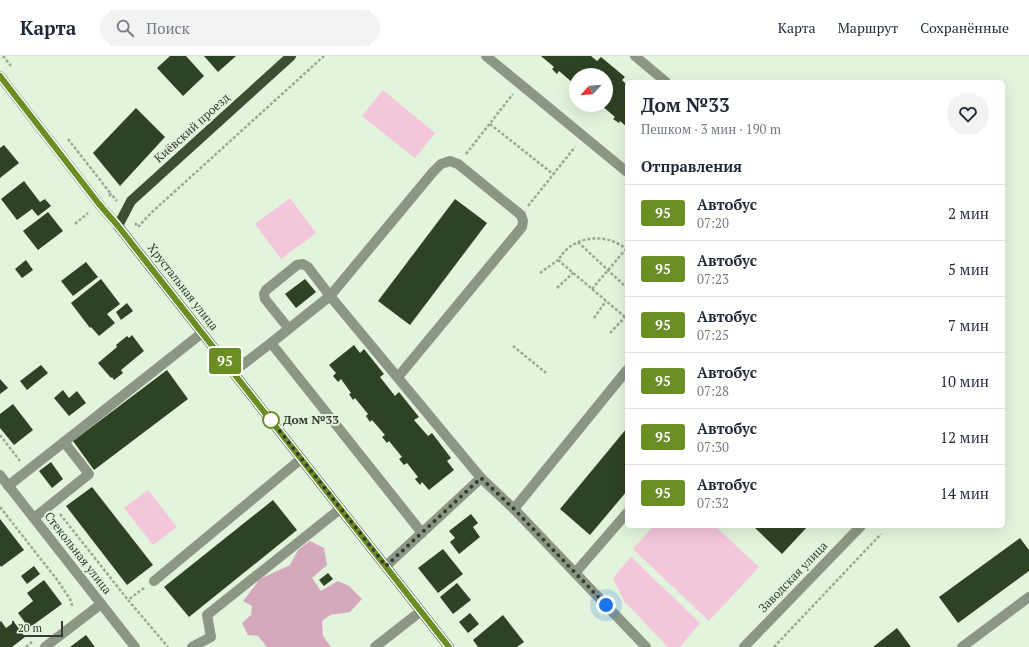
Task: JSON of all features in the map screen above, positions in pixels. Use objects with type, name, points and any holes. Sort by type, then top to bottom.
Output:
[{"type":"main road","name":"Киёвский проезд","points":[[118,226],[131,201],[291,56]]},
{"type":"main road","name":"Хрустальная улица","points":[[118,226],[449,647]]},
{"type":"street","points":[[486,56],[625,170]]},
{"type":"street","points":[[634,56],[664,80]]},
{"type":"street","name":"Хрустальная улица","points":[[0,76],[99,204],[118,226]]},
{"type":"street","points":[[233,372],[330,296],[433,172],[441,164],[450,161],[458,164],[521,216],[523,221],[522,226],[398,377]]},
{"type":"street","points":[[289,328],[265,299],[264,294],[266,290],[298,265],[303,264],[308,267],[330,296],[481,478],[514,509],[646,647]]},
{"type":"street","points":[[8,486],[202,333]]},
{"type":"street","points":[[271,343],[422,533]]},
{"type":"street","points":[[514,509],[625,372]]},
{"type":"street","points":[[34,518],[90,474],[64,442]]},
{"type":"street","points":[[154,581],[301,459]]},
{"type":"street","name":"Стекольная улица","points":[[0,475],[135,647]]},
{"type":"street","points":[[386,566],[481,478]]},
{"type":"street","points":[[192,647],[211,637],[207,615],[340,509]]},
{"type":"street","points":[[575,573],[625,515]]},
{"type":"street","name":"Заводская улица","points":[[744,647],[859,528]]},
{"type":"street","points":[[962,647],[1029,597]]},
{"type":"street","points":[[45,647],[101,604]]},
{"type":"street","points":[[375,647],[421,611]]},
{"type":"path","points":[[138,227],[151,213],[324,56]]},
{"type":"path","points":[[458,164],[521,84]]},
{"type":"path","points":[[490,124],[553,174]]},
{"type":"path","points":[[521,216],[583,136]]},
{"type":"path","points":[[540,273],[558,260],[566,250],[578,242],[595,238],[606,239],[618,243],[625,249]]},
{"type":"path","points":[[578,242],[625,286]]},
{"type":"path","points":[[592,289],[625,251]]},
{"type":"path","points":[[558,260],[625,315]]},
{"type":"path","points":[[557,288],[573,273]]},
{"type":"path","points":[[594,318],[606,301]]},
{"type":"path","points":[[610,333],[625,317]]},
{"type":"path","points":[[513,346],[546,373]]},
{"type":"path","points":[[0,435],[20,460],[21,476]]},
{"type":"path","points":[[52,504],[128,600],[168,647]]},
{"type":"path","points":[[0,507],[58,581],[70,599],[74,610],[80,597],[88,588]]},
{"type":"path","points":[[774,647],[881,534]]},
{"type":"path","points":[[128,600],[154,581]]},
{"type":"shaded area","points":[[383,90],[435,133],[415,158],[362,116]]},
{"type":"shaded area","points":[[290,198],[316,233],[281,259],[255,224]]},
{"type":"shaded area","points":[[148,490],[177,527],[153,545],[124,508]]},
{"type":"shaded area","points":[[652,528],[717,528],[759,567],[709,621],[633,549]]},
{"type":"shaded area","points":[[310,541],[324,548],[327,565],[312,578],[321,591],[338,581],[349,586],[362,599],[350,612],[330,615],[322,621],[323,636],[331,647],[267,647],[258,636],[248,635],[242,623],[251,615],[252,606],[243,601],[260,579],[290,565],[298,550]]},
{"type":"shaded area","points":[[631,557],[700,623],[680,647],[668,647],[624,601],[613,578]]},
{"type":"building","points":[[170,56],[186,56],[204,76],[183,96],[157,68]]},
{"type":"building","points":[[204,56],[236,56],[218,72]]},
{"type":"building","points":[[541,56],[591,56],[597,61],[601,57],[625,77],[622,80],[625,83],[625,125],[620,121],[619,123],[613,119],[615,117],[609,112],[613,112],[613,68],[569,68],[569,80],[559,71],[557,74],[552,69],[554,67]]},
{"type":"building","points":[[136,108],[165,137],[120,186],[93,153]]},
{"type":"building","points":[[4,145],[19,163],[0,178],[0,148]]},
{"type":"building","points":[[24,181],[40,202],[45,199],[51,206],[38,216],[32,209],[17,220],[1,199]]},
{"type":"building","points":[[455,199],[487,223],[410,325],[378,301]]},
{"type":"building","points":[[48,212],[63,231],[38,250],[23,231]]},
{"type":"building","points":[[26,260],[33,270],[22,278],[15,269]]},
{"type":"building","points":[[86,262],[98,277],[73,296],[61,281]]},
{"type":"building","points":[[101,279],[120,304],[107,314],[115,323],[99,336],[91,327],[90,328],[71,303]]},
{"type":"building","points":[[305,279],[316,292],[296,308],[285,294]]},
{"type":"building","points":[[127,303],[133,311],[121,320],[116,312]]},
{"type":"building","points":[[132,335],[144,351],[121,370],[123,373],[114,380],[98,363],[117,347],[116,345],[127,336],[129,338]]},
{"type":"building","points":[[354,345],[360,353],[364,349],[384,374],[380,377],[395,396],[399,392],[419,417],[414,420],[428,436],[432,433],[451,458],[447,461],[454,470],[429,490],[422,482],[420,485],[415,479],[418,477],[407,463],[404,465],[399,459],[402,457],[389,441],[387,443],[382,437],[385,435],[372,420],[370,422],[366,416],[368,414],[355,398],[353,400],[349,394],[351,393],[341,379],[338,382],[333,376],[336,373],[329,365]]},
{"type":"building","points":[[41,365],[48,373],[27,390],[20,381]]},
{"type":"building","points":[[167,370],[188,399],[94,470],[73,441]]},
{"type":"building","points":[[0,379],[8,388],[0,394]]},
{"type":"building","points":[[63,390],[69,398],[77,391],[86,403],[69,416],[54,398]]},
{"type":"building","points":[[13,404],[33,430],[14,445],[0,428],[0,414]]},
{"type":"building","points":[[625,430],[625,493],[590,535],[560,509]]},
{"type":"building","points":[[51,462],[63,479],[52,488],[39,471]]},
{"type":"building","points":[[92,487],[153,565],[127,585],[66,506]]},
{"type":"building","points":[[273,500],[297,530],[189,617],[164,587]]},
{"type":"building","points":[[471,514],[478,523],[473,527],[480,537],[459,554],[450,542],[455,538],[449,531]]},
{"type":"building","points":[[0,519],[24,550],[1,567],[0,565]]},
{"type":"building","points":[[755,528],[806,528],[782,554]]},
{"type":"building","points":[[1020,538],[1029,550],[1029,571],[958,623],[939,597]]},
{"type":"building","points":[[443,549],[463,574],[438,593],[418,568]]},
{"type":"building","points":[[34,566],[40,574],[27,584],[21,576]]},
{"type":"building","points":[[328,573],[333,579],[324,586],[319,580]]},
{"type":"building","points":[[44,580],[62,604],[29,628],[18,613],[33,601],[27,593]]},
{"type":"building","points":[[457,583],[471,600],[453,614],[440,597]]},
{"type":"building","points":[[470,613],[479,624],[468,633],[459,622]]},
{"type":"building","points":[[503,615],[524,642],[517,647],[478,647],[473,640]]},
{"type":"building","points":[[1,621],[6,628],[14,622],[25,637],[12,647],[0,647]]},
{"type":"building","points":[[897,628],[911,647],[873,647]]},
{"type":"building","points":[[86,635],[95,647],[70,647]]},
{"type":"bus line","name":"95","points":[[0,76],[99,204],[118,226],[449,647]]},
{"type":"place","name":"Дом №33","points":[[271,420]]},
{"type":"route","points":[[271,420],[386,566],[481,478],[514,509],[606,605]]}]
